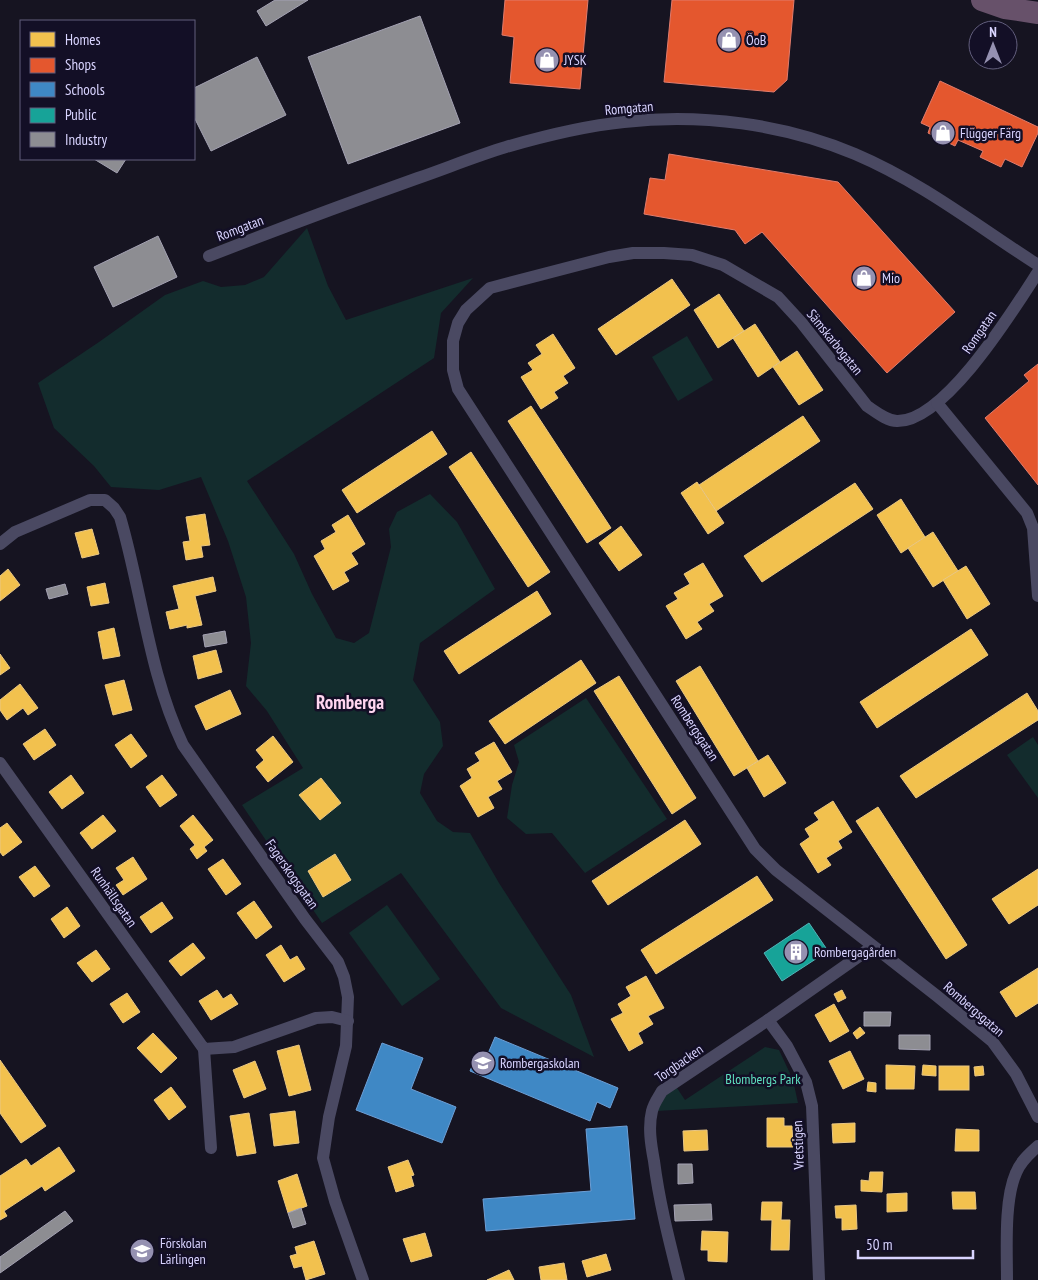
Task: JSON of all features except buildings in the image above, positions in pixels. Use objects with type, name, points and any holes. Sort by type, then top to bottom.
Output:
[{"type":"highway","points":[[982,0],[1005,8],[1038,13]]},
{"type":"street","name":"Romgatan","points":[[209,256],[346,204],[504,148],[582,129],[622,122],[689,119],[748,124],[787,131],[854,154],[889,170],[929,192],[1038,265]]},
{"type":"street","name":"Sämskarbogatan","points":[[490,288],[609,257],[633,253],[692,255],[723,265],[778,297],[801,322],[867,406],[880,415],[897,421],[914,417],[937,403]]},
{"type":"street","name":"Romgatan","points":[[937,403],[975,365],[1038,272]]},
{"type":"street","name":"Rombergsgatan","points":[[490,288],[466,310],[458,323],[453,341],[453,370],[458,389],[755,849],[776,870],[937,996],[992,1042],[1016,1074],[1038,1117]]},
{"type":"street","points":[[937,403],[1027,513],[1033,528],[1038,596]]},
{"type":"street","name":"Fagerskogsgatan","points":[[0,544],[15,532],[90,500],[105,500],[114,508],[122,524],[159,680],[170,718],[183,745],[338,962],[344,977],[348,997],[346,1046],[329,1117],[324,1158],[335,1201],[363,1280]]},
{"type":"street","name":"Runhällsgatan","points":[[0,763],[204,1049]]},
{"type":"street","name":"Torgbacken","points":[[679,1280],[659,1199],[652,1148],[650,1128],[655,1101],[662,1091],[872,947]]},
{"type":"street","points":[[211,1148],[204,1049],[234,1047],[316,1018],[332,1017],[348,1021]]},
{"type":"street","name":"Vretstigen","points":[[768,1020],[787,1046],[806,1082],[812,1106],[819,1280]]},
{"type":"street","points":[[1007,1280],[1009,1194],[1016,1172],[1029,1153],[1038,1146]]},
{"type":"green space","points":[[307,228],[328,286],[346,320],[473,278],[441,313],[434,358],[247,481],[294,554],[312,594],[336,638],[354,643],[369,633],[391,547],[389,529],[397,512],[430,494],[457,522],[495,589],[420,643],[413,680],[440,722],[443,746],[424,774],[420,793],[437,821],[453,832],[470,833],[499,883],[571,995],[594,1057],[501,1008],[401,873],[322,923],[242,805],[303,768],[267,711],[246,686],[251,643],[246,597],[228,541],[201,477],[159,490],[111,487],[94,466],[54,428],[38,383],[165,295],[203,281],[221,287],[245,285],[264,277]]},
{"type":"green space","points":[[687,336],[713,380],[678,401],[652,357]]},
{"type":"green space","points":[[586,698],[667,819],[585,873],[552,833],[526,834],[507,818],[512,785],[519,762],[514,745]]},
{"type":"green space","points":[[1033,737],[1038,745],[1038,798],[1007,755]]},
{"type":"green space","points":[[387,905],[440,979],[402,1006],[349,933]]},
{"type":"green space","name":"Blombergs Park","points":[[765,1047],[779,1050],[793,1080],[798,1103],[656,1111],[660,1102],[675,1085],[685,1100]]},
{"type":"place","name":"ÖoB","points":[[729,40]]},
{"type":"place","name":"JYSK","points":[[547,60]]},
{"type":"place","name":"Flügger Färg","points":[[943,133]]},
{"type":"place","name":"Mio","points":[[864,278]]},
{"type":"place","name":"Rombergagården","points":[[796,952]]},
{"type":"place","name":"Rombergaskolan","points":[[483,1063]]},
{"type":"place","name":"Förskolan Lärlingen","points":[[142,1251]]},
{"type":"district","name":"Romberga","points":[[350,702]]}]
